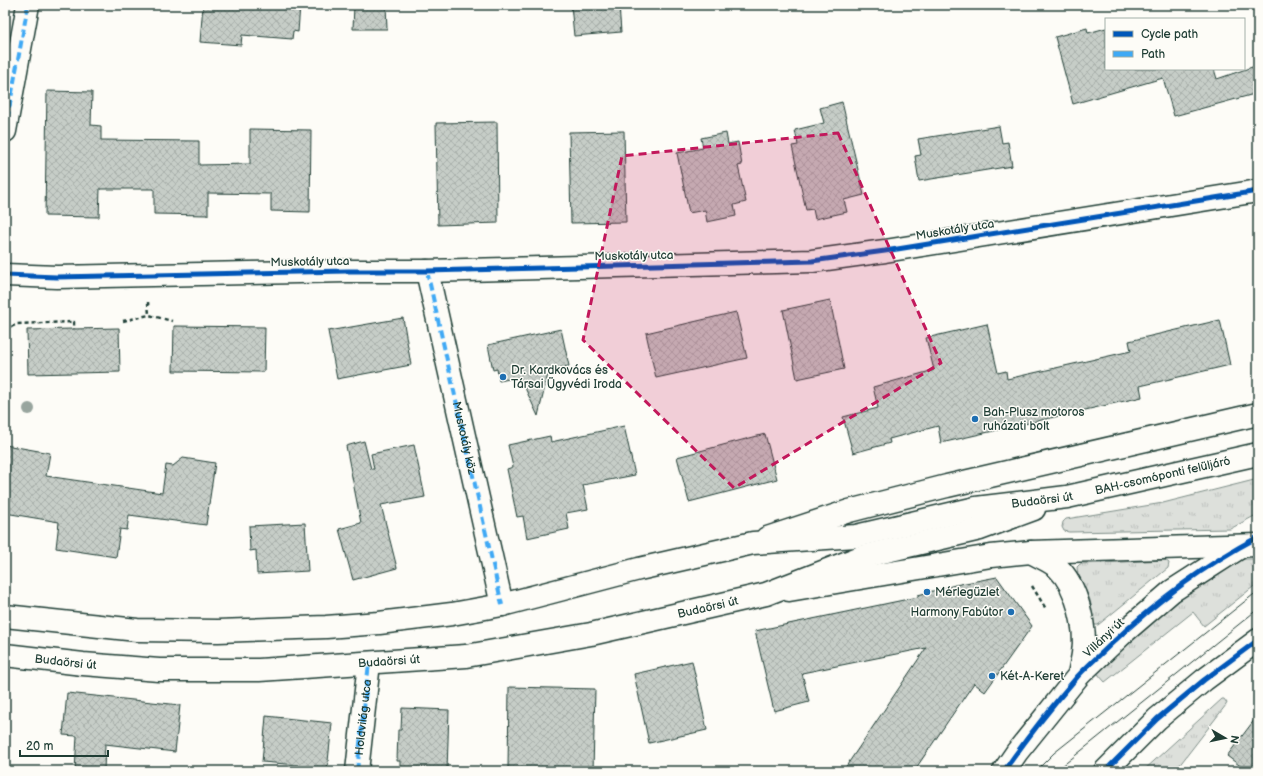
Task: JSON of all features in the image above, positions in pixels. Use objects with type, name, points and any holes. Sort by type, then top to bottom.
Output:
[{"type":"main road","points":[[5,132],[28,5]]},
{"type":"main road","name":"Muskotály utca","points":[[5,275],[57,277],[340,271],[427,271],[812,261],[885,252],[1258,191]]},
{"type":"main road","name":"Muskotály köz","points":[[427,271],[502,605]]},
{"type":"main road","name":"Budaörsi út","points":[[5,616],[137,630],[218,632],[379,623],[452,614],[502,605],[639,569],[753,543],[849,511],[940,488],[1059,459],[1258,414]]},
{"type":"main road","name":"BAH-csomóponti felüljáró","points":[[1067,497],[1258,454]]},
{"type":"main road","name":"Budaörsi út","points":[[753,543],[856,536],[976,508],[1067,497]]},
{"type":"main road","name":"Budaörsi út","points":[[766,594],[861,558],[980,529],[1067,497]]},
{"type":"main road","name":"Budaörsi út","points":[[5,655],[83,664],[159,670],[259,670],[466,656],[591,634],[766,594],[991,556],[1031,552],[1253,543]]},
{"type":"main road","name":"Villányi út","points":[[1004,771],[1017,752],[1079,675],[1122,634],[1172,591],[1253,543]]},
{"type":"main road","points":[[1031,552],[1058,568],[1069,584],[1077,600],[1083,626],[1084,653],[1079,675]]},
{"type":"main road","points":[[1105,771],[1157,719],[1204,680],[1258,640]]},
{"type":"main road","name":"Holdvilág utca","points":[[357,771],[369,663]]},
{"type":"path","points":[[123,321],[149,315],[172,321]]},
{"type":"path","points":[[5,330],[17,324],[74,322],[74,329]]},
{"type":"path","points":[[1032,586],[1046,609]]},
{"type":"highlighted area","points":[[838,133],[941,363],[734,488],[583,340],[622,156]]},
{"type":"green space","points":[[1258,479],[1258,514],[1230,529],[1069,532],[1064,531],[1062,527],[1063,522],[1066,519],[1163,503]]},
{"type":"green space","points":[[1242,559],[1258,559],[1258,583],[1204,626],[1193,612],[1105,682],[1097,673],[1174,602],[1217,573]]},
{"type":"green space","points":[[1165,560],[1169,563],[1168,568],[1098,625],[1095,625],[1090,600],[1077,571],[1077,567],[1080,564]]},
{"type":"green space","points":[[1222,699],[1224,699],[1227,703],[1226,705],[1175,771],[1143,771]]},
{"type":"building","points":[[203,5],[300,5],[298,32],[293,31],[292,39],[242,35],[241,45],[200,42]]},
{"type":"building","points":[[354,5],[386,5],[387,29],[353,29]]},
{"type":"building","points":[[571,5],[619,5],[621,32],[574,36]]},
{"type":"building","points":[[1087,28],[1088,33],[1105,28],[1105,70],[1214,70],[1217,79],[1258,65],[1258,93],[1174,116],[1163,78],[1073,104],[1055,37]]},
{"type":"building","points":[[47,91],[92,92],[91,125],[101,126],[101,140],[199,141],[199,165],[250,164],[250,129],[311,130],[310,212],[271,211],[271,194],[208,193],[208,215],[154,214],[154,189],[100,189],[99,217],[45,216]]},
{"type":"building","points":[[842,102],[864,195],[844,200],[847,212],[815,219],[813,209],[806,210],[792,146],[798,145],[795,130],[824,123],[820,108]]},
{"type":"building","points":[[497,122],[498,223],[438,225],[436,123]]},
{"type":"building","points":[[999,126],[1002,143],[1008,142],[1012,166],[919,181],[915,156],[921,155],[918,139]]},
{"type":"building","points":[[624,131],[626,222],[571,223],[569,132]]},
{"type":"building","points":[[726,133],[728,144],[738,142],[742,165],[738,166],[746,202],[734,205],[736,216],[707,222],[705,210],[689,213],[677,153],[703,148],[701,138]]},
{"type":"building","points":[[830,300],[844,369],[797,379],[783,310]]},
{"type":"building","points":[[736,312],[747,358],[656,378],[646,333]]},
{"type":"building","points":[[403,318],[411,365],[337,379],[328,331]]},
{"type":"building","points":[[1220,320],[1230,365],[1140,386],[1142,397],[941,443],[938,426],[889,439],[890,443],[853,453],[843,417],[878,408],[873,387],[934,370],[926,338],[987,324],[998,373],[1006,371],[1007,379],[1131,351],[1129,341]]},
{"type":"building","points":[[174,326],[265,327],[264,372],[173,371]]},
{"type":"building","points":[[119,328],[120,372],[28,374],[27,330]]},
{"type":"building","points":[[561,329],[569,366],[549,370],[538,416],[520,377],[499,381],[497,369],[493,370],[488,345]]},
{"type":"building","points":[[624,426],[635,475],[583,485],[588,509],[566,513],[569,529],[527,538],[523,516],[517,517],[507,469],[513,467],[508,445],[550,436],[551,442]]},
{"type":"building","points":[[765,434],[777,479],[689,502],[677,457]]},
{"type":"building","points":[[364,441],[371,469],[374,469],[371,454],[414,445],[425,497],[381,505],[397,568],[353,580],[339,529],[361,523],[346,446]]},
{"type":"building","points":[[5,445],[50,453],[46,476],[162,493],[166,465],[173,466],[183,458],[215,463],[206,525],[129,515],[127,530],[120,529],[116,557],[56,548],[59,522],[5,513]]},
{"type":"building","points":[[305,523],[308,571],[257,574],[256,550],[250,551],[249,526]]},
{"type":"building","points":[[997,577],[1032,626],[985,692],[974,683],[914,771],[843,771],[926,648],[802,673],[809,702],[774,711],[755,631],[918,597],[918,595],[955,585]]},
{"type":"building","points":[[692,661],[707,730],[649,743],[634,674]]},
{"type":"building","points":[[509,687],[595,689],[593,771],[508,770]]},
{"type":"building","points":[[67,693],[180,705],[175,752],[105,744],[104,771],[75,771],[77,736],[63,735]]},
{"type":"building","points":[[402,708],[449,710],[447,771],[400,771],[400,761],[397,761],[398,730],[401,730]]},
{"type":"building","points":[[1258,715],[1258,771],[1247,771],[1227,756]]},
{"type":"building","points":[[266,716],[332,723],[327,771],[297,771],[298,765],[262,762]]},
{"type":"tram line","points":[[1036,771],[1054,753],[1258,591]]},
{"type":"tram line","points":[[1056,771],[1258,609]]},
{"type":"marked path","points":[[5,131],[28,5]]},
{"type":"marked path","points":[[427,271],[502,605]]},
{"type":"marked path","points":[[357,771],[369,663]]},
{"type":"cycle path","points":[[5,275],[57,277],[348,271],[427,271],[812,261],[885,251],[1258,191]]},
{"type":"cycle path","points":[[1004,771],[1040,722],[1078,676],[1126,630],[1143,615],[1198,573],[1258,537]]},
{"type":"cycle path","points":[[1105,771],[1157,719],[1204,680],[1258,640]]},
{"type":"place","name":"Dr. Kardkovács és Társai Ügyvédi Iroda","points":[[503,377]]},
{"type":"place","name":"Bah-Plusz motoros ruházati bolt","points":[[975,419]]},
{"type":"place","name":"Mérlegüzlet","points":[[927,592]]},
{"type":"place","name":"Harmony Fabútor","points":[[1011,612]]},
{"type":"place","name":"Két-A-Keret","points":[[992,676]]}]
